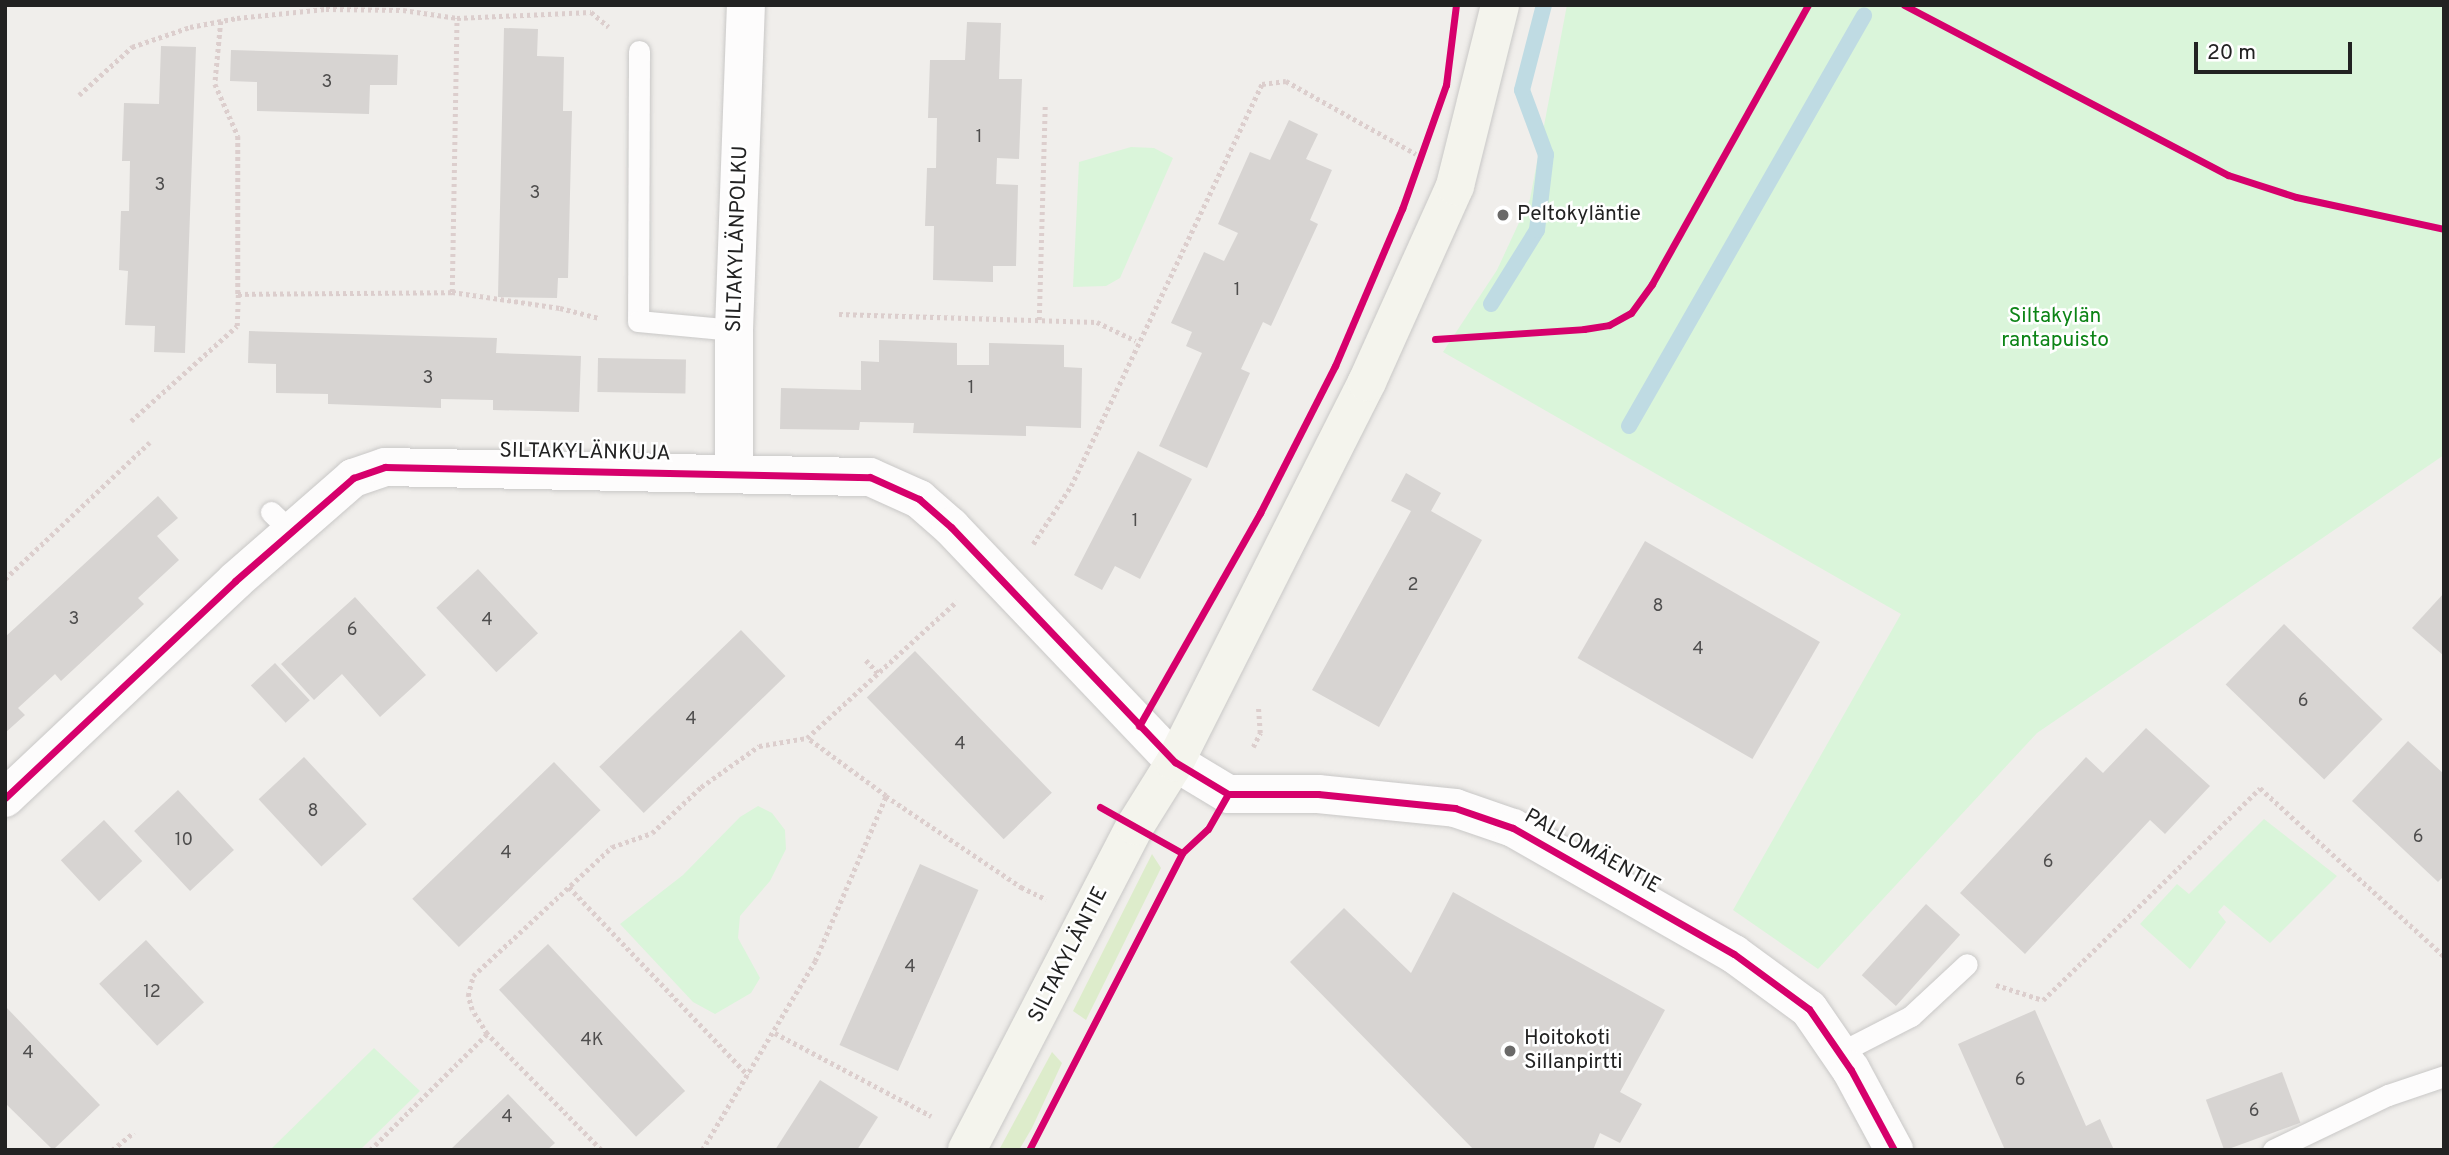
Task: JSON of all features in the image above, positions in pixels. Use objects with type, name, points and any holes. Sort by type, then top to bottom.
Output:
[{"type":"street","name":"SILTAKYLÄNPOLKU","points":[[734,473],[734,330],[746,5]]},
{"type":"street","points":[[1175,762],[1367,382],[1455,186],[1500,5]]},
{"type":"street","name":"SILTAKYLÄNKUJA","points":[[5,798],[281,522],[353,478],[385,467],[870,477],[919,499],[986,588],[1175,762]]},
{"type":"street","name":"PALLOMÄENTIE","points":[[1175,762],[1228,794],[1318,794],[1455,808],[1513,828],[1734,954],[1809,1009],[1839,1053],[1894,1150]]},
{"type":"street","name":"SILTAKYLÄNTIE","points":[[967,1150],[1135,826],[1175,762]]},
{"type":"lane","points":[[639,51],[638,321],[734,330]]},
{"type":"lane","points":[[1839,1053],[1911,1016],[1967,964]]},
{"type":"lane","points":[[2273,1150],[2388,1095],[2444,1076]]},
{"type":"path","points":[[79,95],[132,47],[221,21],[326,9],[404,10],[457,18],[592,12],[639,51]]},
{"type":"path","points":[[452,292],[457,18]]},
{"type":"path","points":[[131,421],[237,326],[238,136],[215,84],[221,21]]},
{"type":"path","points":[[597,1149],[487,1034],[472,1010],[468,996],[473,976],[612,847],[652,833],[701,787],[759,746],[807,738],[878,673],[986,588],[1071,486],[1136,341],[1262,84],[1286,81],[1421,157]]},
{"type":"path","points":[[1039,320],[1045,105]]},
{"type":"path","points":[[1416,170],[1425,145]]},
{"type":"path","points":[[238,294],[452,292],[638,321]]},
{"type":"path","points":[[839,314],[1097,322],[1136,341]]},
{"type":"path","points":[[5,579],[150,442]]},
{"type":"path","points":[[866,660],[878,673]]},
{"type":"path","points":[[807,738],[886,796],[1021,887],[1052,902]]},
{"type":"path","points":[[1967,964],[2005,991],[2043,1000],[2260,788],[2444,956]]},
{"type":"path","points":[[702,1150],[775,1032],[815,961],[886,796]]},
{"type":"path","points":[[569,887],[748,1075]]},
{"type":"path","points":[[775,1032],[941,1121]]},
{"type":"path","points":[[370,1150],[487,1034]]},
{"type":"path","points":[[112,1150],[134,1132]]},
{"type":"green space","name":"Siltakylän rantapuisto","points":[[1567,5],[2444,5],[2444,455],[2037,733],[1818,969],[1733,910],[1901,614],[1443,352],[1497,270],[1530,199]]},
{"type":"green space","points":[[1131,147],[1154,148],[1173,158],[1120,278],[1106,286],[1073,287],[1079,162]]},
{"type":"green space","points":[[758,806],[772,813],[785,830],[786,849],[770,881],[740,916],[738,938],[760,978],[751,993],[715,1014],[693,1002],[620,924],[683,875],[740,817]]},
{"type":"green space","points":[[2264,819],[2337,876],[2270,943],[2224,905],[2218,912],[2226,922],[2190,969],[2140,924],[2177,884],[2189,894]]},
{"type":"green space","points":[[1152,854],[1161,868],[1086,1020],[1073,1011]]},
{"type":"green space","points":[[374,1048],[420,1091],[360,1150],[270,1150]]},
{"type":"green space","points":[[1052,1052],[1062,1063],[1032,1128],[1019,1150],[999,1150]]},
{"type":"building","points":[[967,22],[1001,23],[999,79],[1022,79],[1019,159],[997,158],[996,184],[1018,185],[1016,266],[993,266],[993,282],[933,280],[934,226],[925,226],[927,168],[936,168],[937,118],[928,118],[930,60],[965,60]]},
{"type":"building","points":[[504,28],[538,29],[537,56],[564,57],[563,111],[572,111],[568,278],[558,278],[557,298],[498,297]]},
{"type":"building","points":[[161,46],[196,47],[185,353],[154,352],[155,326],[125,325],[128,271],[119,270],[121,211],[129,211],[130,161],[122,161],[124,103],[159,104]]},
{"type":"building","points":[[231,50],[398,55],[397,85],[370,85],[369,114],[257,111],[257,82],[230,81]]},
{"type":"building","points":[[1289,120],[1318,134],[1306,159],[1332,170],[1310,220],[1318,224],[1271,326],[1263,322],[1241,369],[1250,373],[1207,468],[1159,446],[1202,353],[1186,346],[1192,332],[1171,323],[1204,252],[1224,261],[1238,233],[1218,224],[1250,152],[1270,160]]},
{"type":"building","points":[[249,331],[497,338],[496,353],[581,356],[579,412],[493,410],[493,400],[441,399],[441,408],[328,404],[328,394],[276,393],[276,364],[248,363]]},
{"type":"building","points":[[879,340],[957,343],[957,365],[989,365],[989,343],[1064,345],[1064,367],[1082,368],[1081,428],[1026,426],[1026,436],[913,433],[914,423],[860,422],[859,430],[780,429],[781,388],[861,390],[861,361],[879,362]]},
{"type":"building","points":[[598,358],[686,360],[685,394],[597,392]]},
{"type":"building","points":[[1138,451],[1192,479],[1140,579],[1115,566],[1102,590],[1074,575]]},
{"type":"building","points":[[1406,473],[1441,493],[1431,511],[1482,540],[1379,727],[1312,690],[1411,511],[1391,501]]},
{"type":"building","points":[[158,496],[178,518],[157,536],[179,560],[138,598],[144,604],[61,681],[55,674],[18,708],[25,715],[5,733],[5,637]]},
{"type":"building","points":[[1645,541],[1820,642],[1752,759],[1578,658]]},
{"type":"building","points":[[478,569],[538,633],[496,672],[436,608]]},
{"type":"building","points":[[2444,593],[2444,656],[2412,628]]},
{"type":"building","points":[[355,597],[426,675],[380,717],[342,674],[314,700],[281,664]]},
{"type":"building","points":[[2284,624],[2383,719],[2324,780],[2226,684]]},
{"type":"building","points":[[741,630],[785,676],[644,813],[599,767]]},
{"type":"building","points":[[915,651],[1052,793],[1004,839],[867,698]]},
{"type":"building","points":[[275,663],[310,700],[286,723],[251,686]]},
{"type":"building","points":[[2146,728],[2210,786],[2165,834],[2150,820],[2025,954],[1960,893],[2086,757],[2103,773]]},
{"type":"building","points":[[2408,741],[2444,774],[2444,876],[2438,882],[2352,801]]},
{"type":"building","points":[[304,757],[367,824],[321,867],[259,799]]},
{"type":"building","points":[[554,762],[601,810],[459,947],[412,899]]},
{"type":"building","points":[[178,790],[234,850],[190,891],[134,831]]},
{"type":"building","points":[[104,820],[142,861],[99,901],[61,860]]},
{"type":"building","points":[[920,864],[978,890],[898,1071],[839,1045]]},
{"type":"building","name":"Hoitokoti Sillanpirtti","points":[[1453,892],[1665,1010],[1620,1092],[1642,1104],[1620,1143],[1600,1133],[1593,1150],[1474,1150],[1290,962],[1344,908],[1411,973]]},
{"type":"building","points":[[1926,904],[1960,935],[1896,1006],[1862,975]]},
{"type":"building","points":[[146,940],[204,1002],[157,1046],[99,984]]},
{"type":"building","points":[[548,944],[685,1091],[636,1137],[499,990]]},
{"type":"building","points":[[5,1006],[100,1105],[53,1150],[5,1103]]},
{"type":"building","points":[[2035,1010],[2086,1126],[2100,1119],[2114,1150],[2005,1150],[1958,1044]]},
{"type":"building","points":[[2282,1072],[2300,1123],[2224,1150],[2206,1100]]},
{"type":"building","points":[[820,1080],[878,1117],[857,1150],[775,1150]]},
{"type":"building","points":[[508,1094],[555,1143],[547,1150],[450,1150]]},
{"type":"waterway","points":[[1491,304],[1537,230],[1546,155],[1522,90],[1544,5]]},
{"type":"waterway","points":[[1629,426],[1864,15]]},
{"type":"cycle path","points":[[1139,726],[1260,513],[1335,366],[1402,209],[1446,85],[1456,5]]},
{"type":"cycle path","points":[[1435,339],[1584,329],[1609,325],[1631,313],[1652,284],[1808,5]]},
{"type":"cycle path","points":[[1904,5],[2228,175],[2296,197],[2444,229]]},
{"type":"cycle path","points":[[5,798],[235,581],[353,478],[385,467],[870,477],[919,499],[951,527],[1175,762],[1228,794],[1318,794],[1455,808],[1513,828],[1734,954],[1809,1009],[1851,1070],[1894,1150]]},
{"type":"cycle path","points":[[1029,1150],[1182,853],[1208,829],[1228,794]]},
{"type":"cycle path","points":[[1100,807],[1182,853]]},
{"type":"place","name":"Peltokyläntie","points":[[1503,215]]},
{"type":"place","name":"Hoitokoti Sillanpirtti","points":[[1510,1051]]}]
